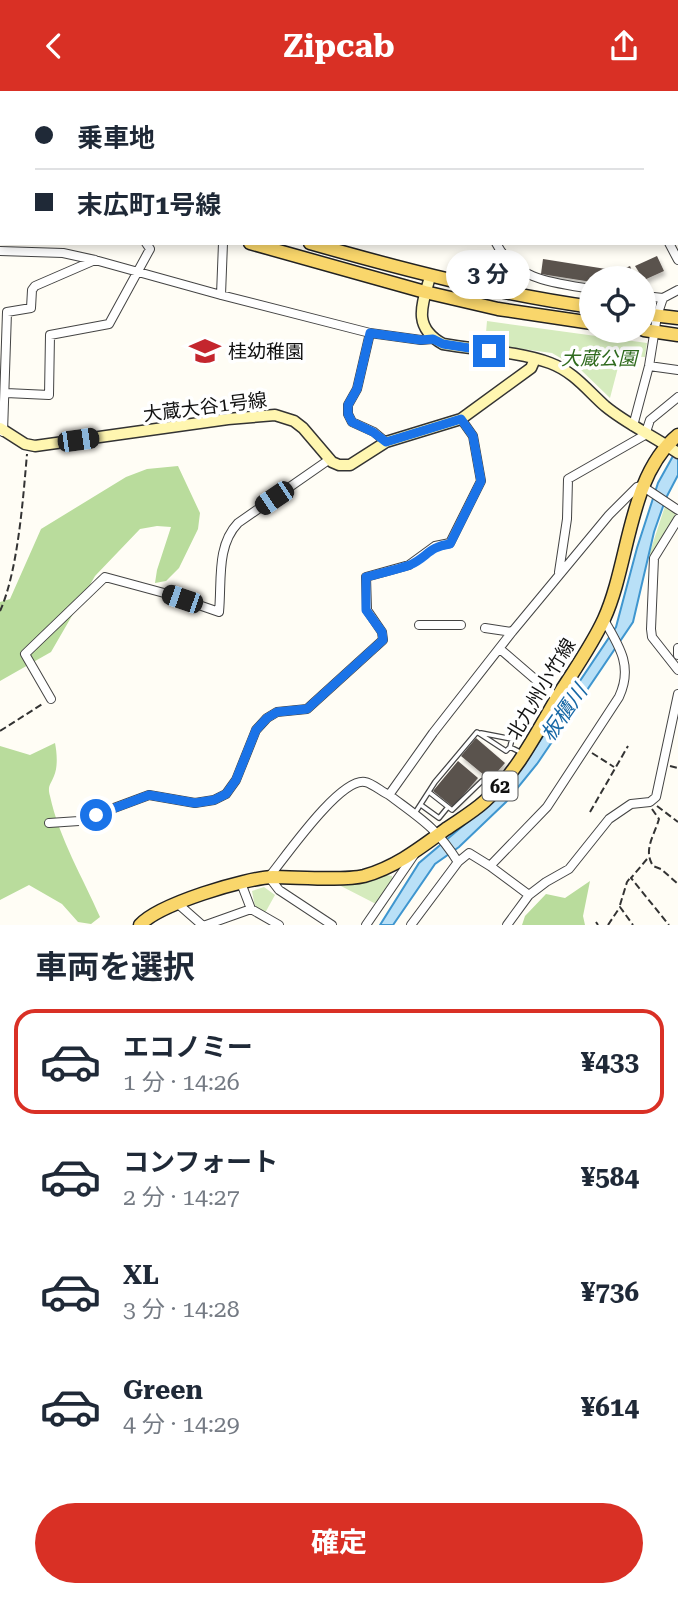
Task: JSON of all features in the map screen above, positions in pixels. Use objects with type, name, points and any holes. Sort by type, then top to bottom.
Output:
[{"type":"main road","points":[[257,245],[425,292],[498,309],[579,321]]},
{"type":"main road","points":[[317,245],[430,277],[525,298],[579,305]]},
{"type":"main road","points":[[656,316],[678,319]]},
{"type":"main road","points":[[656,332],[678,335]]},
{"type":"main road","name":"北九州小竹線","points":[[143,924],[177,903],[242,883],[269,877],[361,877],[384,869],[441,837],[483,803],[505,781],[524,754],[557,698],[607,625],[646,489],[673,450],[678,435]]},
{"type":"street","points":[[6,393],[49,395],[50,335],[109,324],[150,249],[147,245]]},
{"type":"street","points":[[221,295],[223,245]]},
{"type":"street","points":[[497,245],[504,257],[531,277],[579,287]]},
{"type":"street","points":[[0,251],[63,253],[370,333],[421,340],[433,339],[443,344],[551,363],[575,377],[604,405],[645,435],[673,450]]},
{"type":"street","points":[[25,444],[1,430],[6,393],[7,312],[31,308],[32,290],[35,286],[95,260]]},
{"type":"street","points":[[430,277],[422,308],[422,321],[433,339]]},
{"type":"street","points":[[656,307],[663,298],[678,290]]},
{"type":"street","points":[[656,297],[663,298]]},
{"type":"street","points":[[370,333],[357,389],[348,405],[348,414],[352,422],[386,442]]},
{"type":"street","points":[[633,426],[649,366],[649,343]]},
{"type":"street","points":[[51,699],[25,654],[105,577],[219,612],[223,547],[229,532],[238,523],[330,459],[339,465],[350,465],[386,442],[461,419],[531,368],[535,359]]},
{"type":"street","points":[[649,366],[678,370]]},
{"type":"street","points":[[559,575],[568,519],[568,479],[645,435],[650,419],[678,397]]},
{"type":"street","name":"大蔵大谷1号線","points":[[25,444],[51,444],[275,415],[294,421],[303,428],[330,459]]},
{"type":"street","points":[[49,823],[79,821],[149,795],[195,803],[214,800],[226,794],[236,780],[256,730],[267,718],[277,712],[307,709],[383,640],[382,632],[366,610],[366,577],[409,565],[435,546],[450,544],[481,481],[473,436],[461,419]]},
{"type":"street","points":[[388,795],[512,632],[609,515],[637,487],[646,489],[675,508]]},
{"type":"street","points":[[677,668],[652,637],[651,629],[654,558],[678,519]]},
{"type":"street","points":[[419,625],[461,625]]},
{"type":"street","points":[[490,866],[547,807],[619,697],[625,683],[625,663],[607,625]]},
{"type":"street","points":[[485,628],[512,632]]},
{"type":"street","points":[[678,647],[678,655]]},
{"type":"street","points":[[500,649],[557,698]]},
{"type":"street","points":[[507,925],[529,895],[545,882],[569,869],[609,819],[631,804],[646,802],[656,797],[678,694]]},
{"type":"street","points":[[332,925],[279,890],[269,877],[320,810],[356,783],[365,782],[415,814],[441,837],[458,862]]},
{"type":"street","points":[[366,925],[416,853]]},
{"type":"street","points":[[411,925],[458,862],[468,853],[529,895]]},
{"type":"street","points":[[242,883],[251,909],[279,925]]},
{"type":"street","points":[[177,903],[204,925],[251,909]]},
{"type":"lane","points":[[477,732],[512,739],[510,747],[506,751],[477,732]]},
{"type":"lane","points":[[415,814],[429,792],[477,732]]},
{"type":"lane","points":[[510,747],[524,754]]},
{"type":"lane","points":[[429,792],[452,810],[482,781]]},
{"type":"lane","points":[[421,805],[439,818],[448,807]]},
{"type":"path","points":[[0,611],[11,575],[21,511],[27,449],[25,444]]},
{"type":"path","points":[[0,731],[51,699]]},
{"type":"path","points":[[590,812],[628,746]]},
{"type":"path","points":[[586,749],[615,767]]},
{"type":"path","points":[[646,802],[666,811],[678,822]]},
{"type":"path","points":[[646,802],[659,819],[648,844],[648,858],[653,866],[661,869],[678,884]]},
{"type":"path","points":[[608,925],[620,908],[627,881],[648,858]]},
{"type":"path","points":[[631,878],[669,925]]},
{"type":"path","points":[[620,908],[633,925]]},
{"type":"green space","name":"大蔵公園","points":[[487,321],[579,334],[579,343],[647,343],[645,357],[621,356],[610,398],[581,370],[552,353],[485,344]]},
{"type":"green space","points":[[178,466],[200,513],[198,529],[179,568],[166,581],[155,583],[171,527],[140,529],[95,576],[51,652],[0,681],[0,602],[10,599],[41,529],[126,477],[147,469]]},
{"type":"green space","points":[[665,506],[675,512],[676,516],[653,556],[649,555]]},
{"type":"green space","points":[[55,743],[56,768],[49,793],[65,842],[100,917],[91,924],[78,922],[62,904],[29,885],[0,900],[0,746],[30,755]]},
{"type":"green space","points":[[392,876],[392,879],[376,904],[339,885],[368,881]]},
{"type":"green space","points":[[590,881],[583,916],[585,925],[522,925],[525,916],[546,894],[565,898]]},
{"type":"green space","points":[[264,887],[275,895],[265,913],[255,907],[252,891]]},
{"type":"water","name":"板櫃川","points":[[678,453],[678,475],[666,498],[654,532],[633,622],[537,764],[506,802],[459,847],[435,864],[393,925],[380,925],[419,863],[491,802],[521,769],[616,627],[658,483],[673,456]]},
{"type":"building","points":[[657,256],[664,271],[656,275],[656,266],[635,266]]},
{"type":"building","points":[[543,259],[587,266],[579,266],[579,280],[541,274]]},
{"type":"building","points":[[476,738],[505,763],[490,780],[461,756]]},
{"type":"building","points":[[458,761],[478,778],[453,807],[433,791]]},
{"type":"place","name":"桂幼稚園","points":[[205,351]]},
{"type":"route","points":[[96,815],[149,795],[195,803],[214,800],[226,794],[236,780],[256,730],[267,718],[277,712],[307,709],[383,640],[382,632],[366,610],[366,577],[409,565],[435,546],[450,544],[481,481],[473,436],[461,419],[386,442],[352,422],[348,405],[357,389],[370,333],[421,340],[433,339],[443,344],[489,351]]}]
